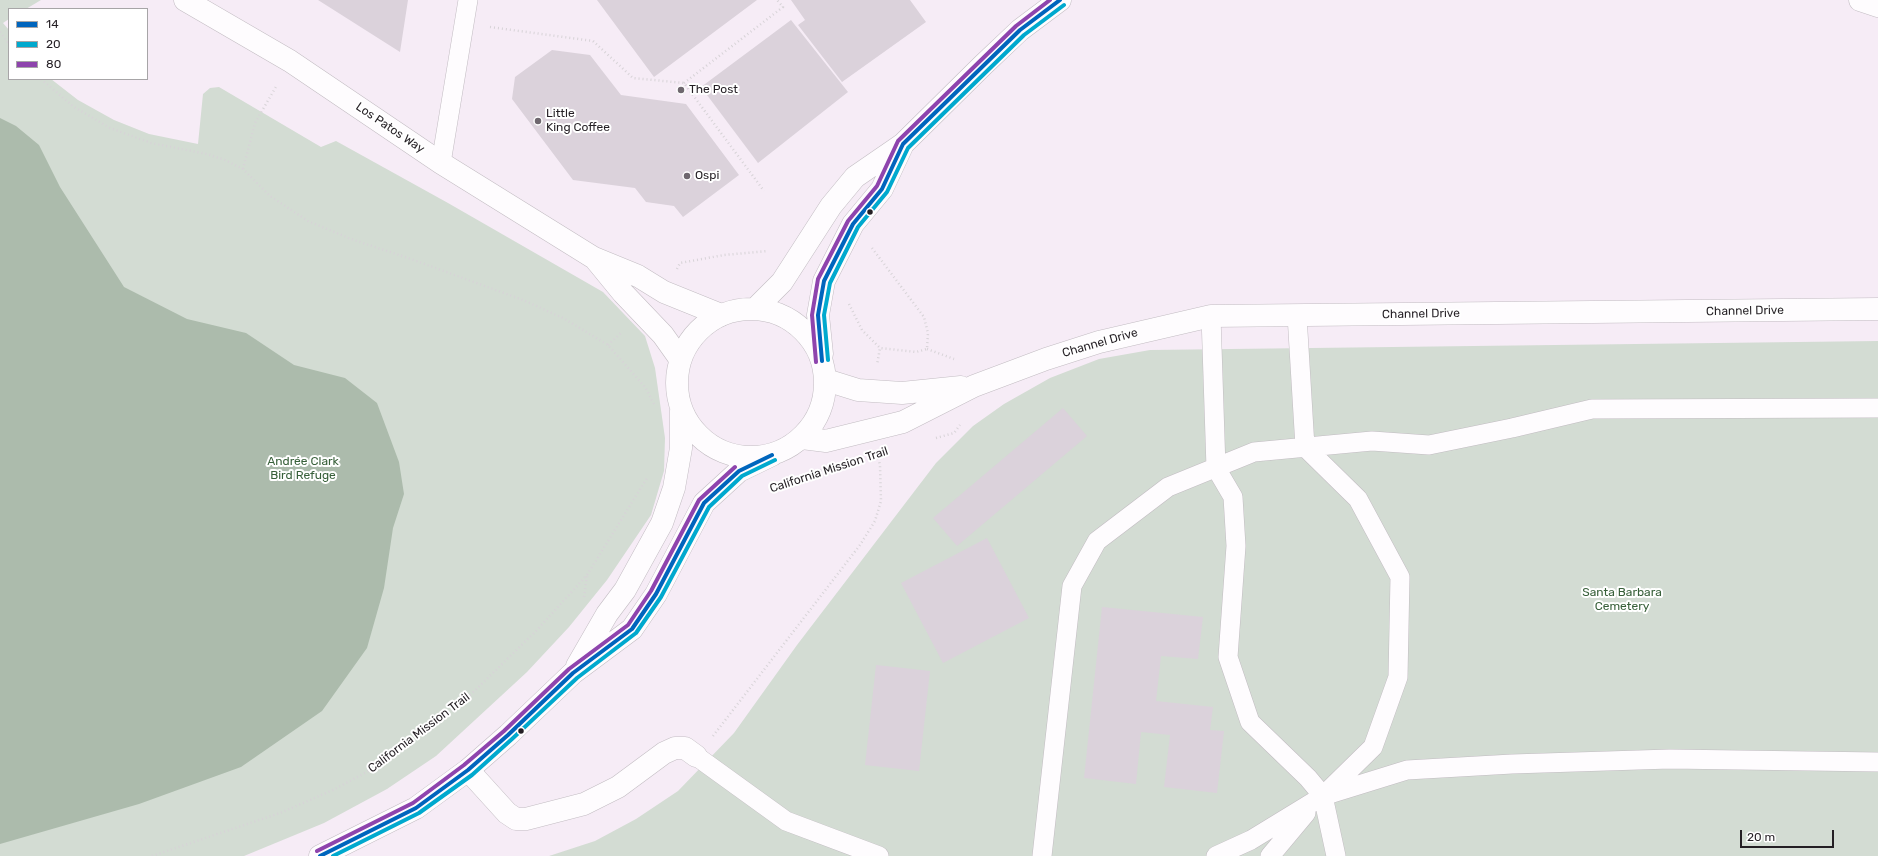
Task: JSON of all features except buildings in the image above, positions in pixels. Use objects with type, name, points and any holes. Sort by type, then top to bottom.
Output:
[{"type":"main road","name":"Los Patos Way","points":[[185,0],[290,62],[441,163],[594,258],[638,276],[664,292],[721,315]]},
{"type":"main road","points":[[755,309],[782,282],[831,206],[855,177],[902,144],[982,65],[1020,30],[1060,0]]},
{"type":"main road","points":[[1860,0],[1878,6]]},
{"type":"main road","points":[[320,856],[416,808],[468,770],[508,735],[573,673],[632,629],[656,594],[704,503],[739,471],[788,449],[802,438],[815,421],[823,402],[824,370],[818,315],[824,280],[854,224],[882,189],[902,144]]},
{"type":"main road","name":"Los Patos Way","points":[[594,258],[623,293],[663,335],[680,359]]},
{"type":"main road","points":[[573,673],[607,614],[625,590],[662,523],[674,488],[681,448],[680,411],[676,392],[677,373],[685,346],[693,336],[708,322],[721,315],[741,310],[755,309],[773,312],[803,330],[815,343],[824,370]]},
{"type":"main road","name":"Channel Drive","points":[[802,438],[826,441],[870,432],[903,422],[974,386],[1046,359],[1099,342],[1211,316],[1878,309]]},
{"type":"main road","name":"Channel Drive","points":[[824,370],[858,390],[902,393],[974,386]]},
{"type":"main road","points":[[680,411],[692,430],[708,445],[728,455],[750,458],[772,455]]},
{"type":"main road","points":[[468,770],[507,813],[516,819],[526,819],[584,804],[618,787],[664,753],[675,748],[703,748]]},
{"type":"lane","points":[[441,163],[468,0]]},
{"type":"lane","points":[[1270,856],[1297,822],[1373,747],[1398,677],[1400,577],[1358,499],[1305,447],[1296,315]]},
{"type":"lane","points":[[1211,316],[1216,468],[1233,497],[1236,546],[1228,657],[1250,722],[1308,778],[1323,796],[1336,856]]},
{"type":"lane","points":[[1042,856],[1072,586],[1096,541],[1168,487],[1254,452],[1372,441],[1429,445],[1512,428],[1592,409],[1878,408]]},
{"type":"lane","points":[[703,748],[786,821],[879,856]]},
{"type":"lane","points":[[1216,856],[1250,840],[1323,796],[1407,770],[1512,764],[1670,759],[1878,762]]},
{"type":"path","points":[[464,24],[593,41],[633,78],[684,83],[783,7],[777,0]]},
{"type":"path","points":[[0,32],[8,43]]},
{"type":"path","points":[[243,169],[255,123],[290,62]]},
{"type":"path","points":[[42,80],[74,107],[110,128],[151,143],[206,154],[225,160],[243,169],[270,196],[308,221],[351,239],[411,259],[523,300],[563,318],[608,345],[645,387],[657,411]]},
{"type":"path","points":[[684,83],[764,191]]},
{"type":"path","points":[[848,301],[853,316],[862,330],[880,348],[916,352],[928,348],[928,333],[924,317],[872,247]]},
{"type":"path","points":[[677,270],[680,263],[724,255],[757,254],[770,251]]},
{"type":"path","points":[[875,372],[880,348]]},
{"type":"path","points":[[933,439],[954,433]]},
{"type":"path","points":[[703,748],[855,551],[875,521],[881,501],[880,465],[877,453]]},
{"type":"path","name":"California Mission Trail","points":[[776,486],[826,469]]},
{"type":"path","name":"California Mission Trail","points":[[152,856],[280,813],[333,790],[378,766],[461,704],[537,630],[587,575],[647,478]]},
{"type":"green space","name":"Andrée Clark Bird Refuge","points":[[0,0],[41,0],[28,8],[8,8],[8,20],[3,23],[8,29],[8,80],[52,80],[78,100],[114,120],[149,134],[198,144],[203,94],[210,88],[219,87],[321,147],[336,141],[603,292],[645,336],[655,368],[665,438],[664,471],[651,515],[607,580],[569,627],[527,672],[436,756],[387,789],[324,823],[244,856],[0,856]]},
{"type":"green space","name":"Santa Barbara Cemetery","points":[[1878,341],[1878,856],[549,856],[595,841],[636,819],[678,791],[734,733],[797,645],[936,463],[973,426],[1004,404],[1050,378],[1099,359],[1150,350]]},
{"type":"shaded area","points":[[0,118],[16,126],[39,145],[60,187],[124,287],[187,319],[246,333],[294,365],[345,378],[377,403],[399,462],[404,494],[393,528],[384,588],[367,648],[322,711],[241,767],[139,804],[0,844]]},
{"type":"transit line","name":"80","points":[[816,362],[812,315],[818,279],[848,221],[877,186],[898,141],[1016,26],[1050,0]]},
{"type":"transit line","name":"14","points":[[822,361],[818,315],[824,281],[853,224],[882,189],[903,144],[1020,30],[1060,0]]},
{"type":"transit line","name":"20","points":[[828,360],[824,315],[830,283],[858,227],[887,192],[908,148],[1024,35],[1064,5]]},
{"type":"transit line","name":"14","points":[[320,856],[416,808],[468,770],[508,735],[573,673],[632,629],[656,594],[704,503],[739,471],[772,455]]},
{"type":"transit line","name":"20","points":[[333,856],[419,813],[472,775],[577,678],[636,633],[661,597],[709,507],[742,476],[775,460]]},
{"type":"transit line","name":"80","points":[[317,851],[413,803],[464,765],[504,731],[569,669],[628,625],[651,591],[699,500],[735,467]]},
{"type":"place","name":"The Post","points":[[681,90]]},
{"type":"place","name":"Little King Coffee","points":[[538,121]]},
{"type":"place","name":"Ospi","points":[[687,176]]}]
